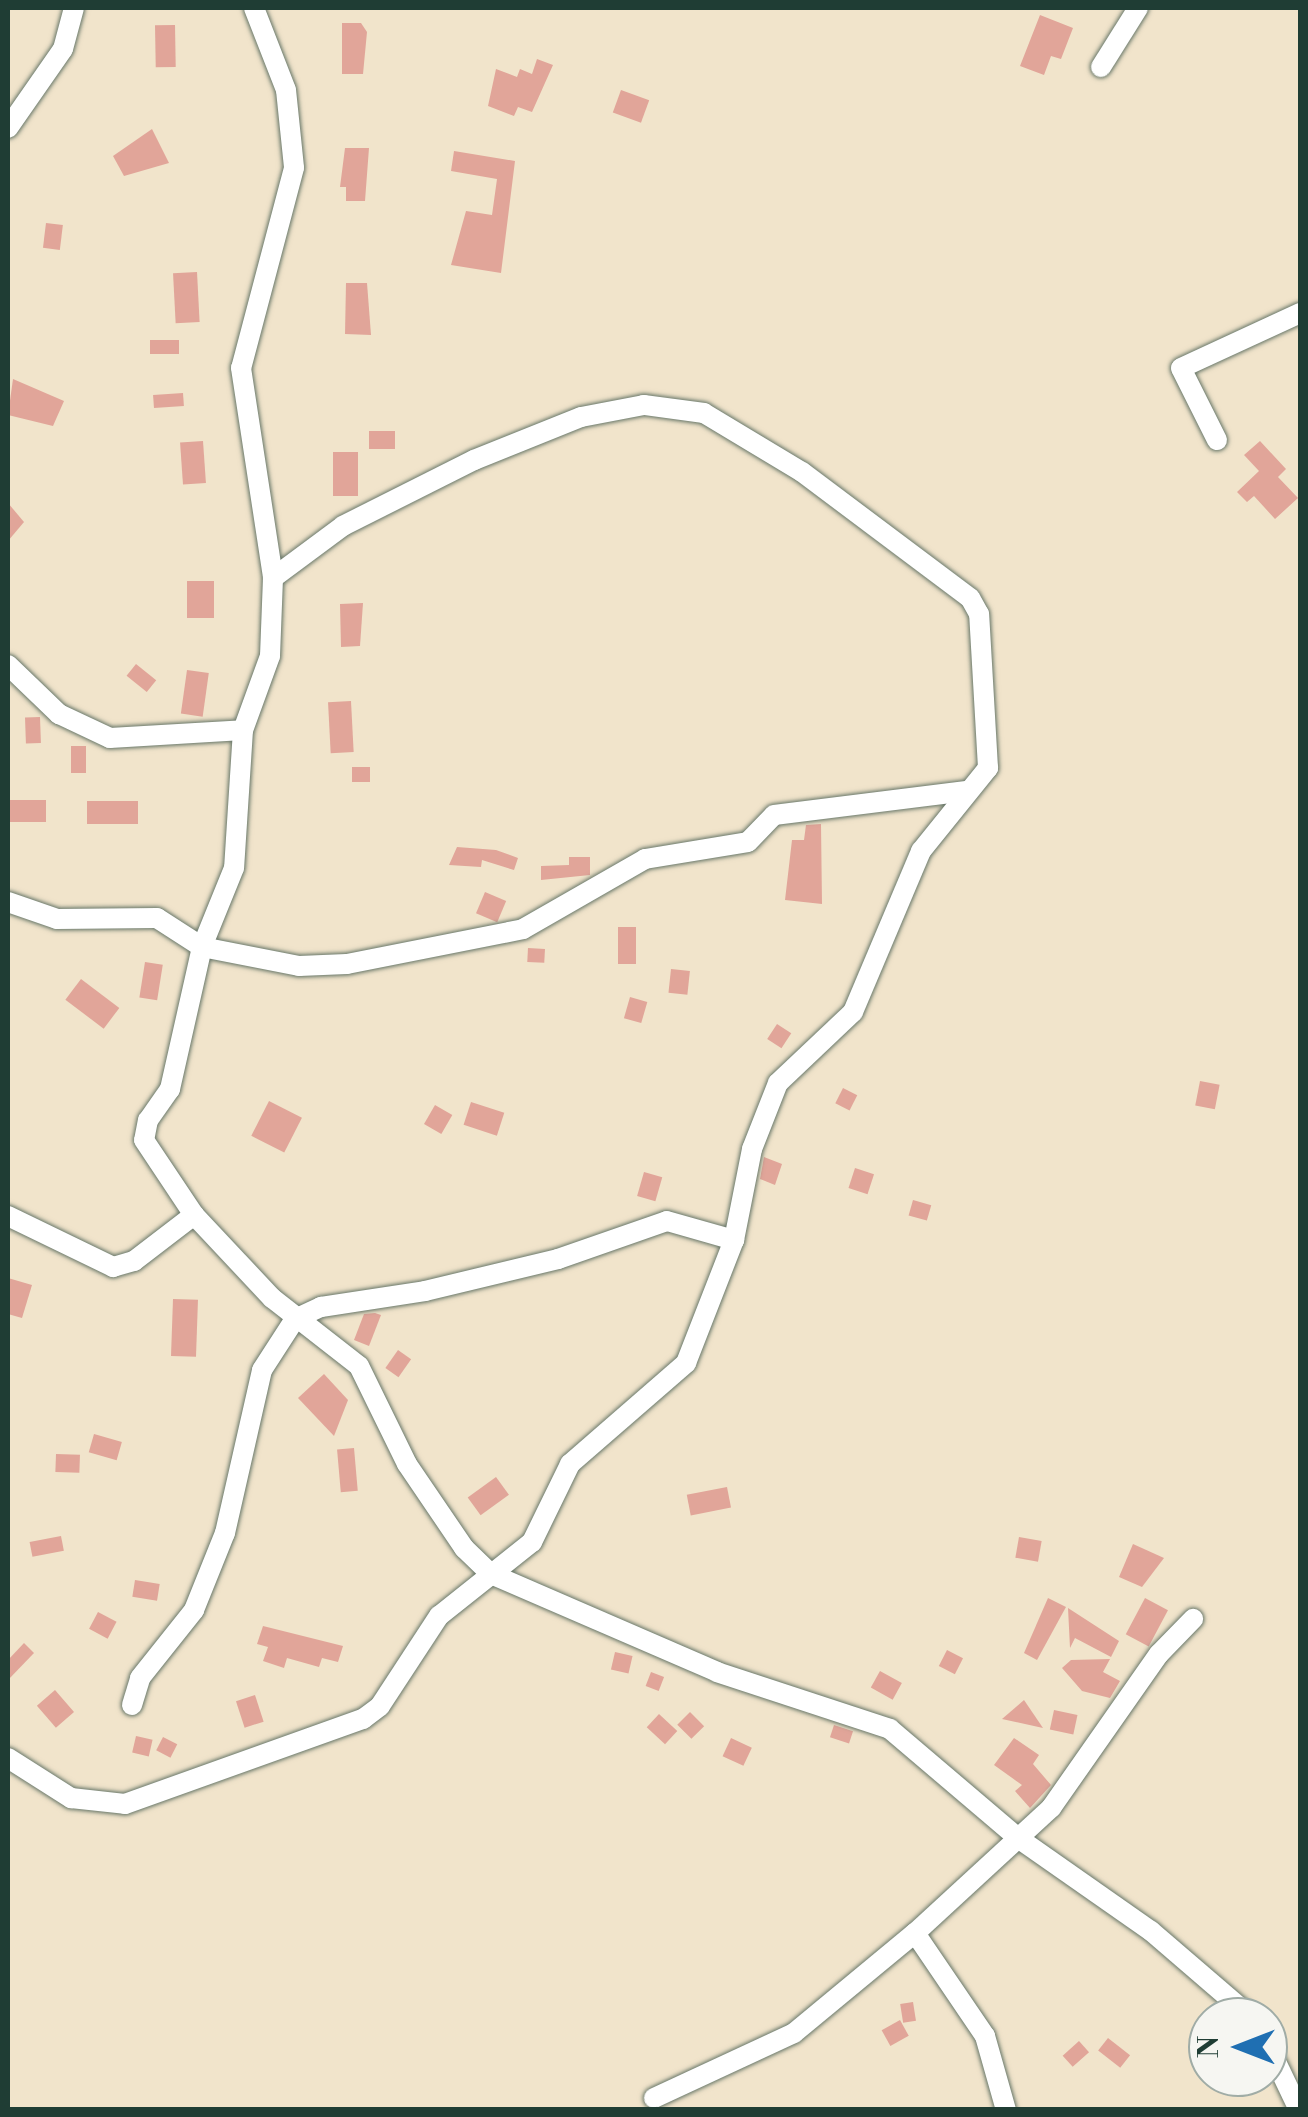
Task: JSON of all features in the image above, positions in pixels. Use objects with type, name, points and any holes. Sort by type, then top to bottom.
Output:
[{"type":"street","points":[[8,128],[62,49],[74,8]]},
{"type":"street","points":[[1101,67],[1138,8]]},
{"type":"street","points":[[261,10],[286,90],[294,168],[241,368],[273,578],[268,674],[243,730],[234,868],[202,947],[170,1089],[148,1120],[144,1140],[194,1215],[295,1318],[358,1366],[407,1464],[464,1548],[491,1574],[717,1672],[890,1729],[1018,1838],[1151,1931],[1228,1997]]},
{"type":"street","points":[[1216,440],[1181,368],[1300,312]]},
{"type":"street","points":[[8,1758],[72,1798],[124,1804],[363,1719],[380,1706],[439,1616],[532,1542],[570,1464],[686,1363],[734,1240],[752,1149],[778,1083],[853,1012],[921,851],[988,768],[976,606],[827,490],[704,413],[644,405],[581,417],[342,526],[273,578]]},
{"type":"street","points":[[8,665],[59,714],[110,738],[243,730]]},
{"type":"street","points":[[8,902],[57,919],[157,918],[202,947],[315,966],[388,959],[439,942],[491,939],[524,928],[645,860],[748,842],[774,814],[968,791]]},
{"type":"street","points":[[8,1216],[113,1267],[134,1261],[194,1215]]},
{"type":"street","points":[[132,1705],[140,1678],[194,1610],[225,1533],[262,1370],[295,1318],[321,1307],[424,1291],[568,1256],[667,1221],[734,1240]]},
{"type":"street","points":[[654,2098],[794,2033],[915,1933],[1066,1791],[1159,1654],[1193,1619]]},
{"type":"street","points":[[915,1933],[984,2036],[1006,2110]]},
{"type":"street","points":[[1288,2087],[1299,2110]]},
{"type":"building","points":[[1040,15],[1073,28],[1061,59],[1051,56],[1044,75],[1020,66]]},
{"type":"building","points":[[342,23],[361,23],[367,32],[363,74],[342,74]]},
{"type":"building","points":[[155,25],[175,25],[176,67],[156,67]]},
{"type":"building","points":[[537,59],[553,65],[532,112],[518,107],[514,116],[488,106],[496,69],[517,77],[520,69],[532,74]]},
{"type":"building","points":[[621,90],[649,100],[641,123],[613,113]]},
{"type":"building","points":[[152,129],[169,163],[124,176],[113,156]]},
{"type":"building","points":[[345,148],[369,148],[365,201],[346,201],[346,187],[340,187]]},
{"type":"building","points":[[454,151],[515,161],[501,273],[451,265],[466,211],[492,215],[497,179],[451,171]]},
{"type":"building","points":[[46,223],[63,225],[60,250],[43,248]]},
{"type":"building","points":[[197,272],[200,322],[176,323],[173,273]]},
{"type":"building","points":[[346,283],[367,283],[371,335],[345,334]]},
{"type":"building","points":[[150,340],[179,340],[179,354],[150,354]]},
{"type":"building","points":[[13,379],[64,401],[53,426],[8,415]]},
{"type":"building","points":[[183,393],[184,406],[154,408],[153,395]]},
{"type":"building","points":[[369,431],[395,431],[395,449],[369,449]]},
{"type":"building","points":[[203,441],[206,483],[183,485],[180,443]]},
{"type":"building","points":[[1260,441],[1286,469],[1278,477],[1298,498],[1275,519],[1254,496],[1247,502],[1237,492],[1259,471],[1244,455]]},
{"type":"building","points":[[333,452],[358,452],[358,496],[333,496]]},
{"type":"building","points":[[8,503],[24,522],[8,541]]},
{"type":"building","points":[[187,581],[214,581],[214,618],[187,618]]},
{"type":"building","points":[[363,603],[360,646],[341,647],[340,604]]},
{"type":"building","points":[[136,664],[156,680],[147,692],[127,676]]},
{"type":"building","points":[[187,670],[209,673],[203,717],[181,714]]},
{"type":"building","points":[[351,701],[354,752],[331,753],[328,702]]},
{"type":"building","points":[[40,717],[41,743],[26,744],[25,718]]},
{"type":"building","points":[[71,746],[86,746],[86,773],[71,773]]},
{"type":"building","points":[[352,767],[370,767],[370,782],[352,782]]},
{"type":"building","points":[[8,800],[46,800],[46,822],[8,822]]},
{"type":"building","points":[[87,801],[138,801],[138,824],[87,824]]},
{"type":"building","points":[[821,824],[822,904],[785,900],[792,840],[804,840],[806,825]]},
{"type":"building","points":[[457,847],[496,850],[518,858],[514,870],[482,860],[481,867],[449,865]]},
{"type":"building","points":[[569,857],[590,857],[590,875],[541,880],[541,866],[569,865]]},
{"type":"building","points":[[485,892],[506,901],[497,922],[476,913]]},
{"type":"building","points":[[618,927],[636,927],[636,964],[618,964]]},
{"type":"building","points":[[528,948],[545,949],[544,963],[527,962]]},
{"type":"building","points":[[145,962],[163,965],[157,1000],[139,998]]},
{"type":"building","points":[[671,969],[690,971],[687,995],[668,993]]},
{"type":"building","points":[[81,979],[119,1008],[104,1029],[65,1000]]},
{"type":"building","points":[[630,997],[647,1002],[641,1023],[624,1018]]},
{"type":"building","points":[[777,1024],[791,1033],[781,1048],[767,1039]]},
{"type":"building","points":[[1200,1081],[1220,1085],[1215,1109],[1195,1106]]},
{"type":"building","points":[[843,1088],[857,1095],[850,1110],[835,1103]]},
{"type":"building","points":[[269,1101],[302,1118],[284,1153],[251,1136]]},
{"type":"building","points":[[471,1102],[504,1113],[497,1136],[464,1125]]},
{"type":"building","points":[[435,1105],[452,1115],[441,1134],[424,1124]]},
{"type":"building","points":[[764,1157],[782,1164],[775,1185],[760,1179]]},
{"type":"building","points":[[855,1168],[874,1174],[868,1194],[849,1188]]},
{"type":"building","points":[[644,1172],[662,1177],[655,1201],[637,1196]]},
{"type":"building","points":[[913,1200],[931,1205],[927,1221],[909,1215]]},
{"type":"building","points":[[8,1278],[32,1285],[22,1318],[8,1314]]},
{"type":"building","points":[[173,1299],[198,1300],[196,1357],[171,1356]]},
{"type":"building","points":[[364,1314],[381,1315],[369,1346],[354,1340]]},
{"type":"building","points":[[398,1350],[411,1359],[398,1377],[385,1368]]},
{"type":"building","points":[[324,1374],[348,1400],[334,1436],[298,1398]]},
{"type":"building","points":[[94,1434],[122,1442],[117,1460],[89,1452]]},
{"type":"building","points":[[354,1448],[358,1491],[341,1492],[337,1449]]},
{"type":"building","points":[[56,1454],[80,1455],[79,1473],[55,1472]]},
{"type":"building","points":[[496,1477],[509,1495],[481,1515],[468,1498]]},
{"type":"building","points":[[727,1487],[731,1508],[691,1515],[687,1495]]},
{"type":"building","points":[[61,1536],[64,1551],[32,1557],[30,1542]]},
{"type":"building","points":[[1019,1537],[1042,1541],[1038,1562],[1015,1558]]},
{"type":"building","points":[[1133,1544],[1164,1558],[1142,1587],[1119,1577]]},
{"type":"building","points":[[135,1580],[160,1584],[157,1601],[132,1597]]},
{"type":"building","points":[[1048,1598],[1066,1607],[1037,1660],[1024,1653]]},
{"type":"building","points":[[1145,1598],[1168,1610],[1149,1646],[1126,1634]]},
{"type":"building","points":[[1068,1608],[1119,1641],[1111,1657],[1075,1638],[1070,1648]]},
{"type":"building","points":[[98,1612],[117,1622],[108,1639],[89,1629]]},
{"type":"building","points":[[263,1626],[343,1646],[338,1662],[322,1658],[319,1667],[287,1658],[284,1668],[263,1661],[268,1647],[257,1644]]},
{"type":"building","points":[[24,1643],[34,1653],[8,1680],[8,1660]]},
{"type":"building","points":[[947,1650],[963,1658],[955,1674],[939,1666]]},
{"type":"building","points":[[615,1652],[633,1656],[628,1674],[611,1670]]},
{"type":"building","points":[[1110,1659],[1103,1672],[1120,1681],[1110,1698],[1082,1691],[1062,1668],[1071,1660]]},
{"type":"building","points":[[880,1671],[902,1683],[893,1700],[871,1688]]},
{"type":"building","points":[[651,1672],[664,1677],[659,1691],[646,1686]]},
{"type":"building","points":[[55,1690],[74,1712],[56,1728],[37,1706]]},
{"type":"building","points":[[255,1695],[264,1722],[245,1728],[236,1701]]},
{"type":"building","points":[[1024,1700],[1043,1728],[1002,1719]]},
{"type":"building","points":[[1054,1710],[1077,1715],[1073,1735],[1050,1730]]},
{"type":"building","points":[[690,1712],[704,1726],[691,1739],[677,1725]]},
{"type":"building","points":[[659,1714],[677,1731],[665,1744],[647,1727]]},
{"type":"building","points":[[834,1725],[853,1731],[849,1744],[830,1737]]},
{"type":"building","points":[[136,1736],[153,1740],[149,1756],[132,1753]]},
{"type":"building","points":[[163,1737],[177,1744],[170,1758],[156,1750]]},
{"type":"building","points":[[731,1738],[752,1748],[743,1766],[723,1756]]},
{"type":"building","points":[[1014,1738],[1039,1755],[1033,1764],[1051,1785],[1030,1808],[1015,1791],[1022,1785],[994,1765]]},
{"type":"building","points":[[913,2002],[916,2021],[903,2023],[900,2004]]},
{"type":"building","points":[[900,2020],[909,2036],[890,2046],[882,2030]]},
{"type":"building","points":[[1108,2038],[1130,2055],[1120,2068],[1098,2051]]},
{"type":"building","points":[[1079,2041],[1089,2052],[1073,2067],[1063,2056]]}]
